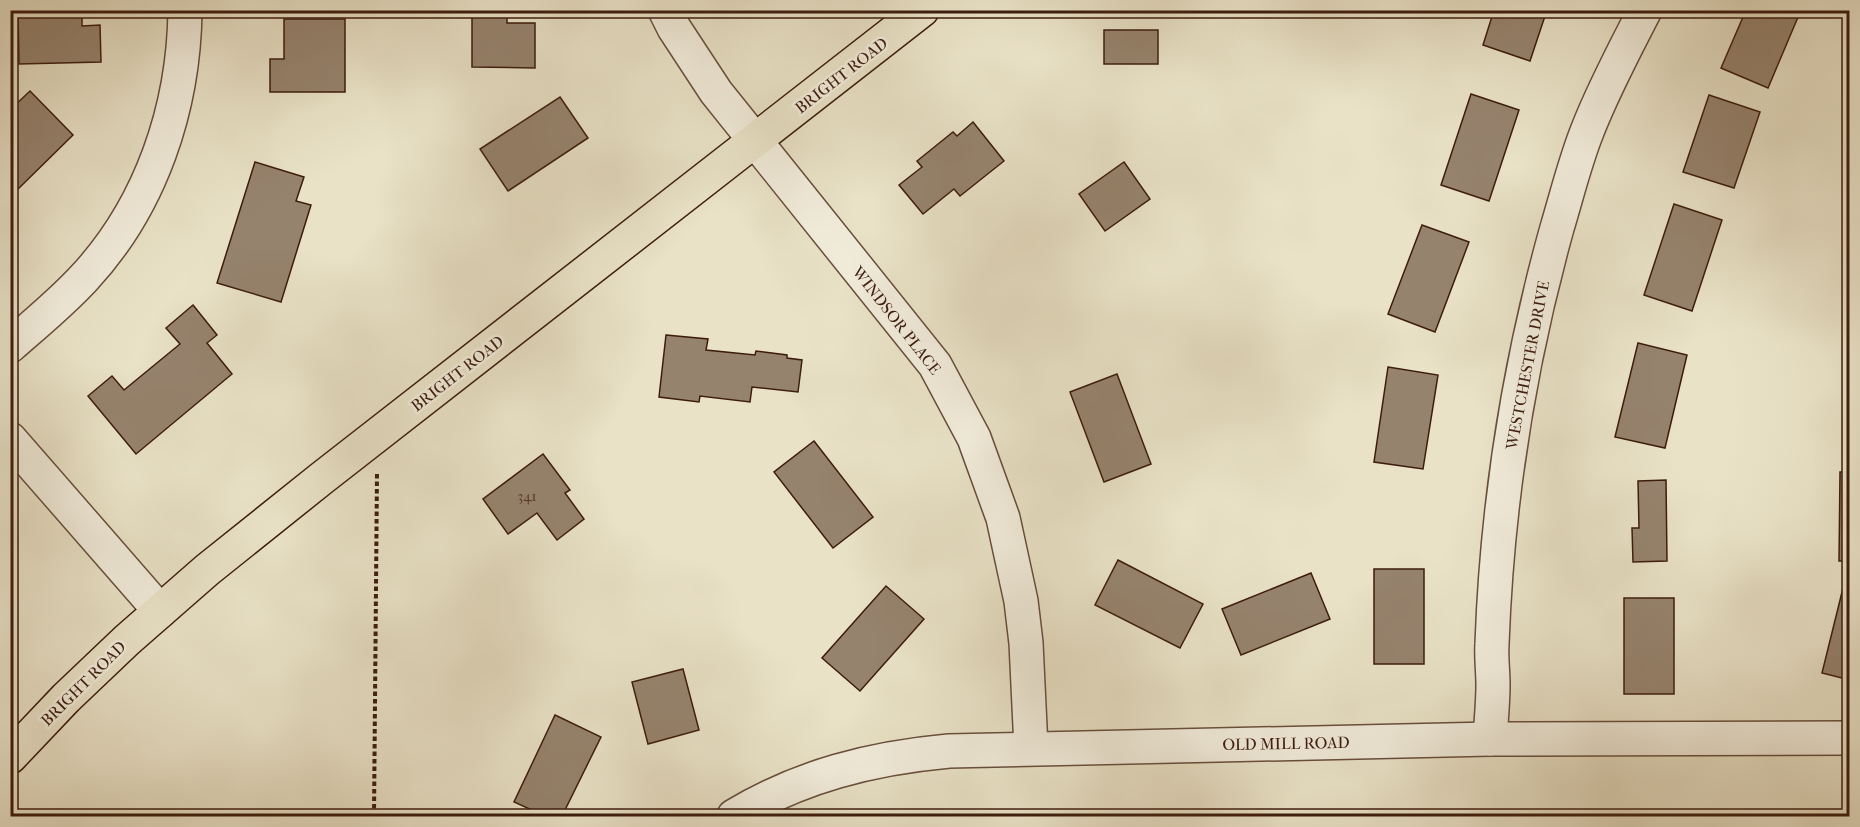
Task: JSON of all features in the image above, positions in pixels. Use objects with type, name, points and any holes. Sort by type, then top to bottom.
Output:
[{"type":"main road","name":"BRIGHT ROAD","points":[[10,757],[127,639],[207,570],[922,10]]},
{"type":"street","points":[[10,346],[86,276],[112,243],[139,199],[153,172],[172,112],[181,71],[185,10]]},
{"type":"street","name":"WINDSOR PLACE","points":[[665,10],[674,28],[717,92],[935,364],[974,438],[1003,518],[1021,601],[1026,643],[1031,748]]},
{"type":"street","name":"WESTCHESTER DRIVE","points":[[1490,739],[1493,687],[1492,645],[1501,519],[1511,435],[1526,352],[1545,270],[1574,168],[1588,128],[1645,10]]},
{"type":"street","points":[[10,439],[160,611]]},
{"type":"street","name":"OLD MILL ROAD","points":[[734,816],[785,790],[824,775],[865,763],[917,754],[1031,748],[1490,739],[1850,738]]},
{"type":"path","points":[[374,816],[377,437]]},
{"type":"building","points":[[18,10],[82,10],[82,26],[100,25],[101,62],[19,64]]},
{"type":"building","points":[[472,10],[507,10],[507,23],[535,23],[535,68],[472,67]]},
{"type":"building","points":[[1494,10],[1547,10],[1530,61],[1483,45]]},
{"type":"building","points":[[1746,10],[1801,10],[1768,88],[1721,68]]},
{"type":"building","points":[[284,19],[345,19],[345,92],[270,92],[270,59],[284,59]]},
{"type":"building","points":[[1104,30],[1158,30],[1158,64],[1104,64]]},
{"type":"building","points":[[30,91],[73,135],[16,191],[10,186],[10,110]]},
{"type":"building","points":[[1471,94],[1519,110],[1489,201],[1441,185]]},
{"type":"building","points":[[1709,95],[1760,112],[1734,188],[1683,172]]},
{"type":"building","points":[[560,97],[588,138],[508,191],[480,149]]},
{"type":"building","points":[[973,122],[1004,161],[960,196],[954,189],[923,214],[899,185],[922,167],[917,161],[953,132],[957,136]]},
{"type":"building","points":[[255,162],[304,177],[296,201],[311,205],[281,302],[217,283]]},
{"type":"building","points":[[1124,162],[1150,199],[1105,231],[1079,194]]},
{"type":"building","points":[[1674,204],[1722,220],[1692,311],[1644,295]]},
{"type":"building","points":[[1422,225],[1469,242],[1435,332],[1388,314]]},
{"type":"building","points":[[193,305],[217,335],[207,343],[232,374],[136,454],[88,396],[112,376],[124,390],[180,344],[166,328]]},
{"type":"building","points":[[666,335],[708,339],[706,350],[755,355],[756,351],[787,355],[787,358],[802,360],[798,392],[752,387],[750,402],[700,396],[699,402],[659,397]]},
{"type":"building","points":[[1638,343],[1687,355],[1665,448],[1615,437]]},
{"type":"building","points":[[1388,367],[1438,375],[1423,469],[1374,462]]},
{"type":"building","points":[[1117,374],[1151,464],[1104,482],[1070,392]]},
{"type":"building","points":[[814,441],[873,517],[833,548],[774,472]]},
{"type":"building","points":[[543,454],[570,490],[565,493],[584,519],[557,540],[537,513],[508,534],[483,499]]},
{"type":"building","points":[[1840,472],[1850,472],[1850,561],[1839,561]]},
{"type":"building","points":[[1666,480],[1667,561],[1633,562],[1632,528],[1639,528],[1638,481]]},
{"type":"building","points":[[1118,560],[1203,604],[1180,648],[1095,605]]},
{"type":"building","points":[[1374,569],[1424,569],[1424,664],[1374,664]]},
{"type":"building","points":[[1311,573],[1330,619],[1241,655],[1222,609]]},
{"type":"building","points":[[1845,580],[1850,581],[1850,680],[1822,673]]},
{"type":"building","points":[[886,586],[924,619],[860,691],[822,658]]},
{"type":"building","points":[[1624,598],[1674,598],[1674,694],[1624,694]]},
{"type":"building","points":[[683,669],[699,730],[648,744],[632,682]]},
{"type":"building","points":[[555,715],[601,737],[562,816],[545,816],[514,802]]}]
